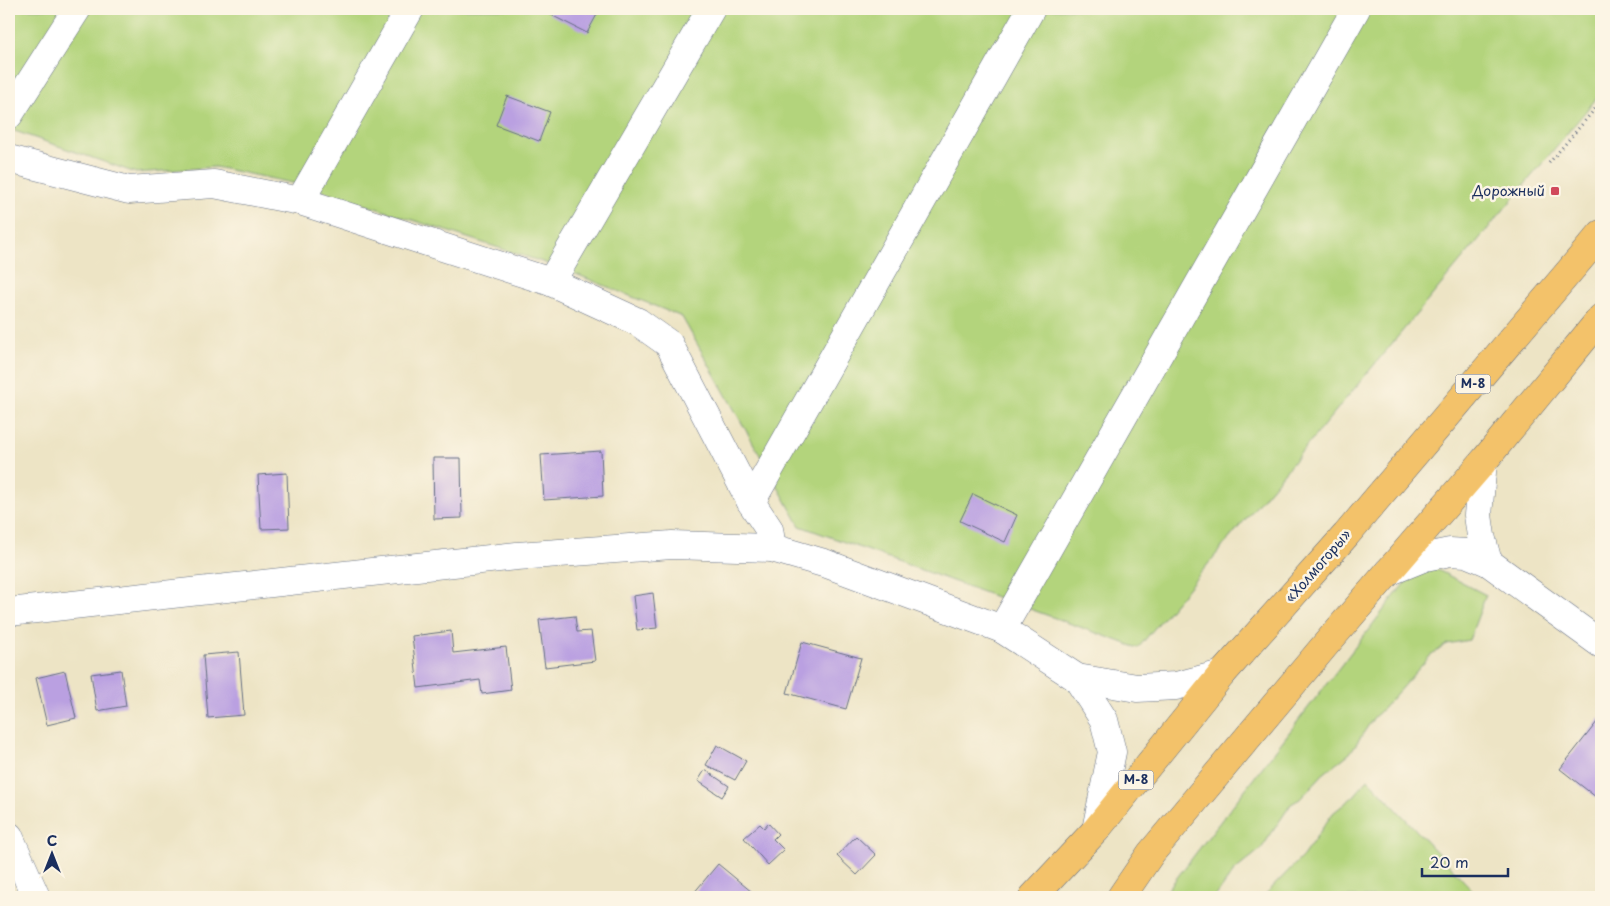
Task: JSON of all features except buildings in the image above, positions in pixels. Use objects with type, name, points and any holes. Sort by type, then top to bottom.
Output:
[{"type":"highway","name":"«Холмогоры»","points":[[1033,897],[1096,830],[1222,674],[1346,535],[1601,234]]},
{"type":"highway","points":[[1121,897],[1152,853],[1601,318]]},
{"type":"street","points":[[9,115],[77,9]]},
{"type":"street","points":[[300,201],[410,9]]},
{"type":"street","points":[[550,282],[711,9]]},
{"type":"street","points":[[751,502],[1031,9]]},
{"type":"street","points":[[1002,629],[1356,9]]},
{"type":"street","points":[[9,160],[129,190],[214,184],[300,201],[550,282],[638,322],[668,344],[751,502],[769,529],[772,548]]},
{"type":"street","points":[[1482,462],[1478,515],[1488,562]]},
{"type":"street","points":[[9,612],[517,556],[672,545],[772,548],[827,564],[1002,629],[1077,678],[1137,688],[1176,686],[1222,674]]},
{"type":"street","points":[[1388,572],[1425,557],[1450,552],[1466,553],[1488,562],[1601,644]]},
{"type":"street","points":[[1077,678],[1104,720],[1112,752],[1096,830]]},
{"type":"street","points":[[9,836],[36,897]]},
{"type":"path","points":[[1549,163],[1601,102]]},
{"type":"green space","points":[[9,9],[1601,9],[1601,93],[1138,648],[800,526],[682,317],[561,268],[307,186],[215,167],[136,173],[9,129]]},
{"type":"green space","points":[[1434,568],[1486,595],[1469,640],[1447,644],[1429,657],[1374,717],[1350,753],[1323,774],[1300,799],[1291,804],[1261,849],[1234,871],[1215,897],[1162,897],[1403,585],[1411,578]]},
{"type":"green space","points":[[1368,779],[1479,897],[1263,897],[1303,856],[1333,813],[1354,796]]},
{"type":"place","name":"Дорожный","points":[[1555,191]]}]
